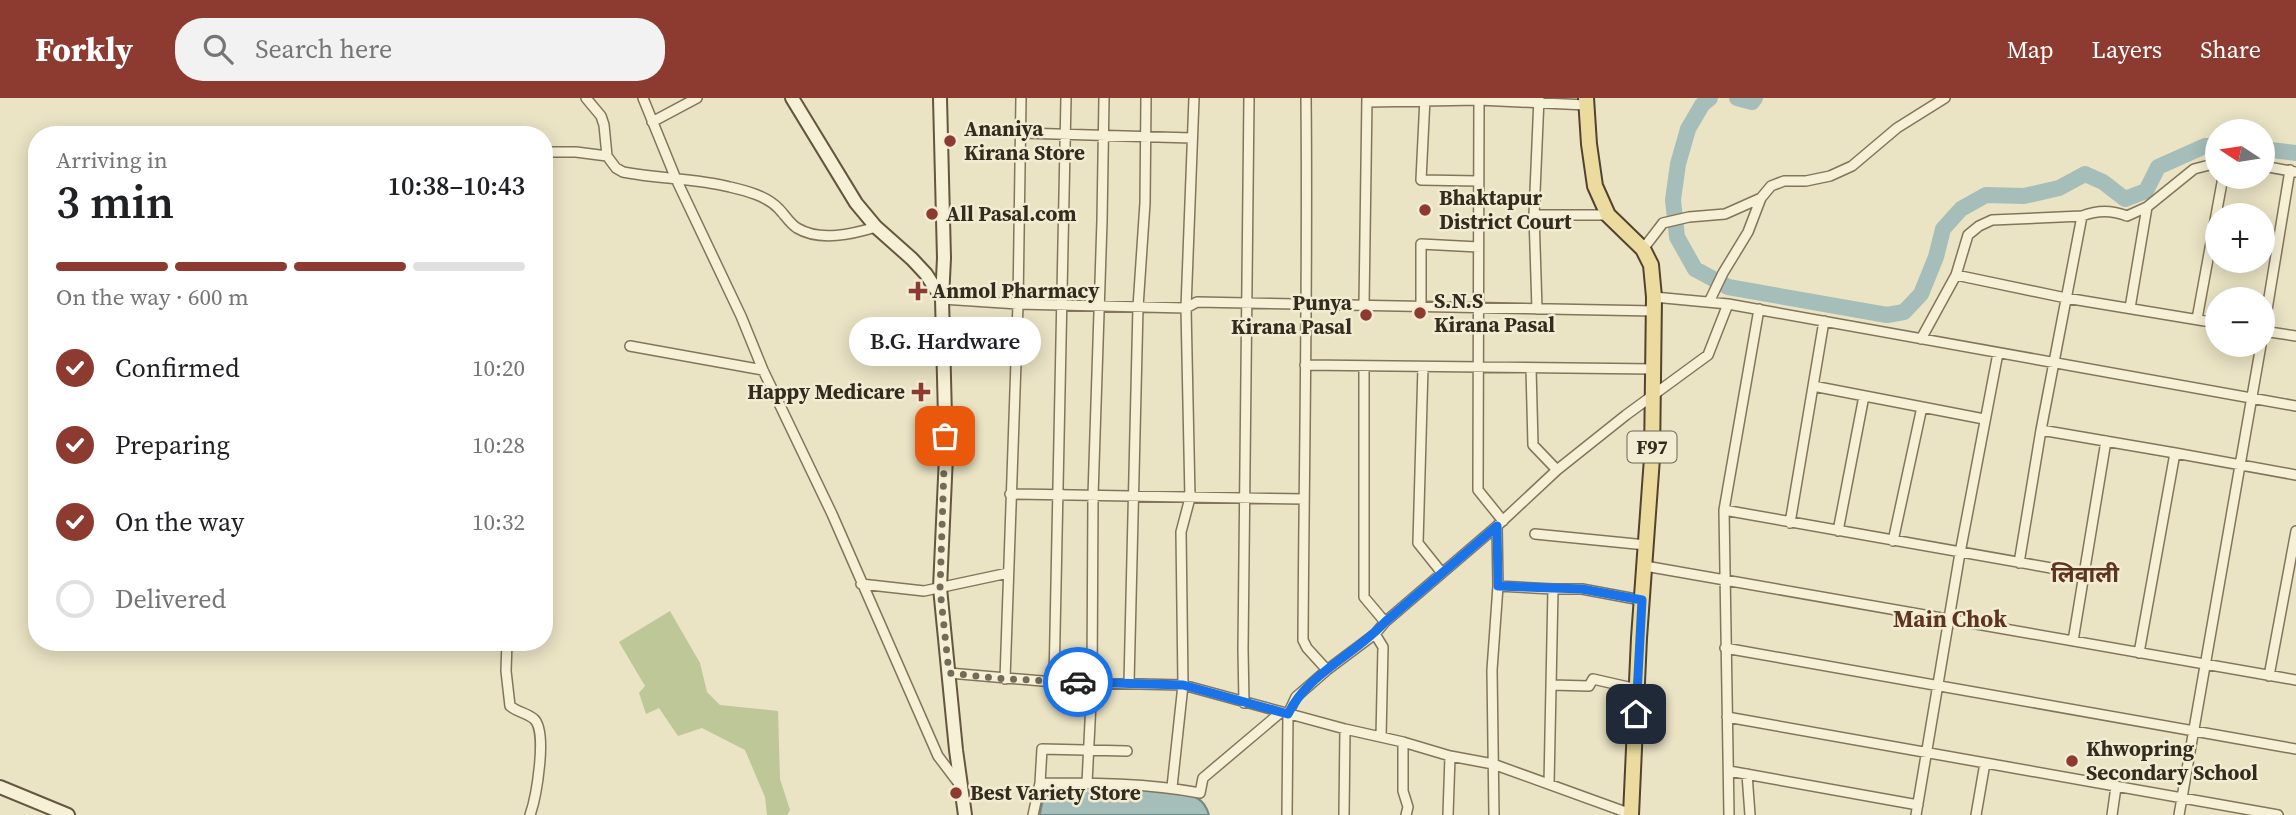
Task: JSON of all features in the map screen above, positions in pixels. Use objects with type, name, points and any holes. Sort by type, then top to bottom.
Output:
[{"type":"main road","points":[[792,98],[836,172],[876,227],[926,274],[942,299]]},
{"type":"main road","points":[[940,98],[946,456],[940,589],[965,815]]},
{"type":"main road","name":"F97","points":[[1586,102],[1588,144],[1595,186],[1608,215],[1643,249],[1651,265],[1655,304],[1654,394],[1631,814]]},
{"type":"main road","points":[[0,786],[68,815]]},
{"type":"street","points":[[586,98],[601,116],[607,156],[616,168],[623,172],[728,186],[765,198],[777,206],[794,227],[814,235],[859,232],[876,227]]},
{"type":"street","points":[[643,98],[676,179],[741,316],[762,370],[832,514],[938,756],[960,786]]},
{"type":"street","points":[[652,122],[697,98]]},
{"type":"street","points":[[1005,679],[1018,304],[1021,98]]},
{"type":"street","points":[[1054,682],[1066,98]]},
{"type":"street","points":[[1087,783],[1092,682],[1093,496],[1104,98]]},
{"type":"street","points":[[1129,683],[1146,98]]},
{"type":"street","points":[[1172,787],[1183,685],[1181,532],[1190,498],[1186,308],[1194,98]]},
{"type":"street","points":[[1244,703],[1249,98]]},
{"type":"street","points":[[1306,98],[1308,304],[1303,640],[1327,670]]},
{"type":"street","points":[[1643,249],[1663,223],[1689,217],[1725,214],[1760,198],[1771,186],[1784,181],[1806,181],[1830,176],[1852,166],[1897,128],[1945,98]]},
{"type":"street","points":[[1425,99],[1421,180],[1478,181]]},
{"type":"street","points":[[1479,99],[1478,490],[1500,524],[1492,670],[1494,815]]},
{"type":"street","points":[[1364,305],[1367,100],[1586,102]]},
{"type":"street","points":[[1537,309],[1534,215],[1539,100]]},
{"type":"street","points":[[1022,133],[1192,138]]},
{"type":"street","points":[[553,152],[607,156]]},
{"type":"street","points":[[1921,339],[1956,275],[1968,235],[1979,226],[1992,220],[2082,216],[2093,212],[2113,211],[2127,216],[2147,207],[2194,169],[2205,166]]},
{"type":"street","points":[[2271,287],[2293,171],[2275,168]]},
{"type":"street","points":[[2197,319],[2221,189]]},
{"type":"street","points":[[1712,297],[1748,232],[1760,198]]},
{"type":"street","points":[[2130,308],[2147,207]]},
{"type":"street","points":[[1534,215],[1608,215]]},
{"type":"street","points":[[2019,563],[2053,363],[2082,216]]},
{"type":"street","points":[[1421,306],[1421,244],[1478,247]]},
{"type":"street","points":[[1956,275],[2066,298],[2205,321]]},
{"type":"street","points":[[942,299],[1100,307],[1186,308],[1197,302],[1537,309],[1655,304],[1712,297],[1728,304],[2296,406]]},
{"type":"street","points":[[1040,783],[1172,787],[1200,793],[1203,778],[1284,713],[1296,697],[1374,634],[1500,524],[1557,470],[1708,355],[1728,304]]},
{"type":"street","points":[[1729,815],[1724,510],[1759,309]]},
{"type":"street","points":[[1790,523],[1824,321]]},
{"type":"street","points":[[2275,333],[2296,336]]},
{"type":"street","points":[[630,346],[762,370]]},
{"type":"street","points":[[1729,771],[1917,810],[1960,553],[1998,353]]},
{"type":"street","points":[[2179,815],[2259,357]]},
{"type":"street","points":[[1305,365],[1654,369]]},
{"type":"street","points":[[1364,367],[1364,597],[1385,622]]},
{"type":"street","points":[[1423,367],[1419,543],[1442,573]]},
{"type":"street","points":[[1531,369],[1533,445],[1557,470]]},
{"type":"street","points":[[1813,386],[1984,419]]},
{"type":"street","points":[[1838,531],[1864,396]]},
{"type":"street","points":[[1893,541],[1922,407]]},
{"type":"street","points":[[2041,430],[2296,475]]},
{"type":"street","points":[[2073,640],[2106,441]]},
{"type":"street","points":[[2139,653],[2175,453]]},
{"type":"street","points":[[1010,494],[1304,499]]},
{"type":"street","points":[[1724,510],[2085,574]]},
{"type":"street","points":[[2269,676],[2296,531]]},
{"type":"street","points":[[1535,534],[1646,544]]},
{"type":"street","points":[[1645,566],[2296,680]]},
{"type":"street","points":[[861,584],[924,591],[1008,573]]},
{"type":"street","points":[[1498,586],[1582,589],[1642,600]]},
{"type":"street","points":[[1549,784],[1553,589]]},
{"type":"street","points":[[1374,634],[1383,647],[1381,737]]},
{"type":"street","points":[[1725,648],[2296,749]]},
{"type":"street","points":[[507,651],[510,706],[531,716],[539,728],[539,782],[530,815]]},
{"type":"street","points":[[949,673],[1054,682],[1183,685],[1345,730],[1493,764],[1631,814]]},
{"type":"street","points":[[1551,685],[1589,686],[1592,679],[1637,689]]},
{"type":"street","points":[[1284,713],[1287,815]]},
{"type":"street","points":[[1727,717],[2251,813],[2278,815]]},
{"type":"street","points":[[1343,815],[1345,730]]},
{"type":"street","points":[[1403,742],[1402,778],[1408,807],[1406,815]]},
{"type":"street","points":[[1032,815],[1040,783],[1042,749],[1127,751]]},
{"type":"street","points":[[1448,815],[1450,756]]},
{"type":"street","points":[[1976,815],[1985,763]]},
{"type":"street","points":[[1747,774],[1750,815]]},
{"type":"street","points":[[2112,815],[2116,787]]},
{"type":"green space","points":[[670,611],[700,663],[707,692],[720,705],[778,711],[780,779],[790,810],[787,815],[767,815],[765,797],[745,750],[702,728],[678,736],[659,708],[646,714],[639,693],[645,686],[619,642]]},
{"type":"water","points":[[1131,787],[1168,790],[1202,801],[1209,815],[1040,815],[1045,797],[1062,788]]},
{"type":"waterway","points":[[1710,98],[1702,105],[1688,129],[1678,164],[1673,200],[1677,237],[1695,269],[1728,287],[1887,315],[1904,312],[1921,294],[1936,257],[1943,229],[1961,209],[1986,195],[2024,196],[2059,188],[2085,174],[2103,182],[2125,199],[2146,191],[2158,167],[2205,146]]},
{"type":"waterway","points":[[1737,98],[1752,102],[1755,98]]},
{"type":"waterway","points":[[2275,150],[2296,153]]},
{"type":"way so far","points":[[945,436],[940,589],[949,673],[1078,682]]},
{"type":"place","name":"Ananiya Kirana Store","points":[[950,141]]},
{"type":"place","name":"Bhaktapur District Court","points":[[1425,210]]},
{"type":"place","name":"All Pasal.com","points":[[932,214]]},
{"type":"place","name":"Anmol Pharmacy","points":[[918,291]]},
{"type":"place","name":"S.N.S Kirana Pasal","points":[[1420,313]]},
{"type":"place","name":"Punya Kirana Pasal","points":[[1366,315]]},
{"type":"place","name":"Happy Medicare","points":[[921,392]]},
{"type":"place","name":"B.G. Hardware","points":[[945,436]]},
{"type":"place","name":"Khwopring Secondary School","points":[[2072,761]]},
{"type":"place","name":"Best Variety Store","points":[[956,793]]},
{"type":"district","name":"लिवाली","points":[[2085,574]]},
{"type":"district","name":"Main Chok","points":[[1950,619]]},
{"type":"route","points":[[1078,682],[1183,685],[1288,714],[1296,697],[1374,634],[1497,526],[1498,586],[1582,589],[1642,600],[1636,714]]}]
